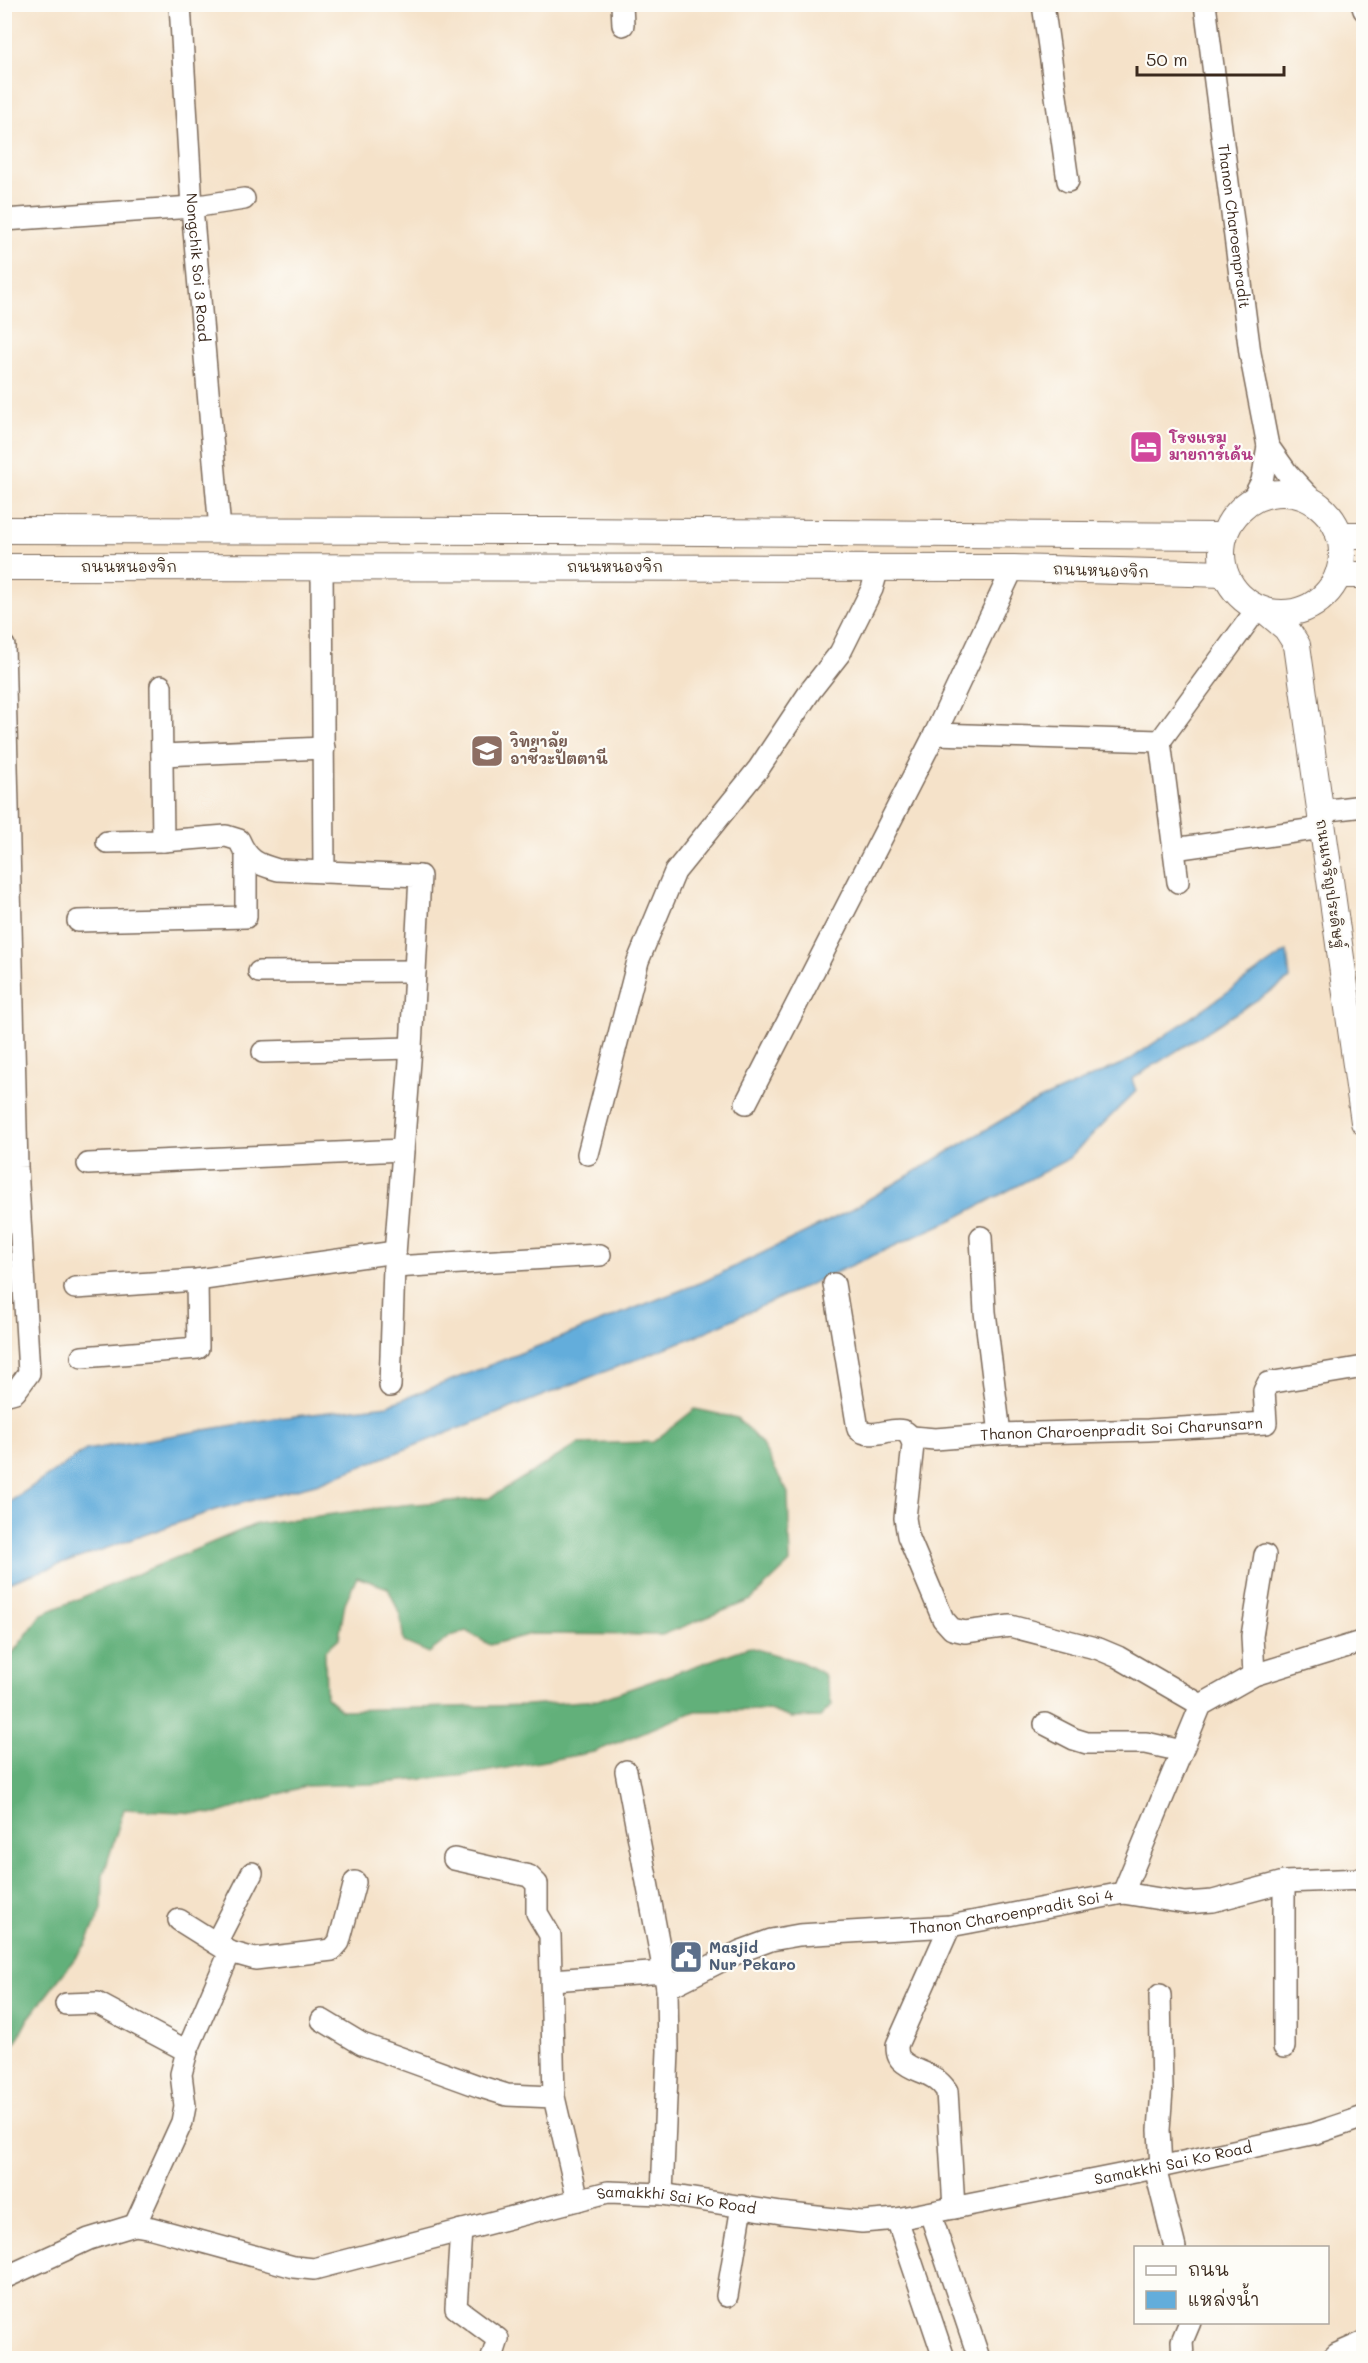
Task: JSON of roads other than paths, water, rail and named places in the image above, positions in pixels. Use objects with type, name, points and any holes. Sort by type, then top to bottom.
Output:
[{"type":"main road","points":[[1297,645],[1306,624],[1335,584],[1342,565],[1343,545],[1351,535],[1336,525],[1324,509],[1306,497],[1286,492],[1266,495],[1251,502],[1233,518],[1224,536],[1221,555],[1225,574],[1235,591],[1245,601],[1262,610],[1287,614],[1305,609],[1322,599]]},
{"type":"main road","points":[[4,530],[457,530],[1224,536]]},
{"type":"main road","points":[[453,567],[457,530]]},
{"type":"main road","name":"ถนนหนองจิก","points":[[4,567],[1013,568],[1225,574]]},
{"type":"main road","points":[[1338,575],[1364,575]]},
{"type":"main road","name":"ถนนเจริญประดิษฐ์","points":[[1262,610],[1287,628],[1297,645],[1364,1122]]},
{"type":"street","name":"Nongchik Soi 3 Road","points":[[180,4],[192,207],[220,530]]},
{"type":"street","points":[[1043,4],[1068,181]]},
{"type":"street","name":"Thanon Charoenpradit","points":[[1205,4],[1250,353],[1268,446]]},
{"type":"street","points":[[1362,4],[1364,10]]},
{"type":"street","points":[[4,220],[192,207],[244,199]]},
{"type":"street","points":[[1251,502],[1262,481],[1268,446]]},
{"type":"street","points":[[1268,446],[1288,474],[1315,503]]},
{"type":"street","points":[[322,567],[324,873]]},
{"type":"street","points":[[588,1154],[638,961],[675,872],[759,768],[811,690],[840,653],[872,589],[878,568]]},
{"type":"street","points":[[746,1103],[935,734],[1013,568]]},
{"type":"street","points":[[1178,882],[1160,741],[1262,610]]},
{"type":"street","points":[[4,646],[17,1167],[14,1261],[29,1373],[15,1392],[4,1395]]},
{"type":"street","points":[[161,686],[163,842]]},
{"type":"street","points":[[935,734],[1160,741]]},
{"type":"street","points":[[162,754],[324,748]]},
{"type":"street","points":[[1174,849],[1321,820],[1364,806]]},
{"type":"street","points":[[78,921],[246,917],[246,855],[239,840],[226,836],[163,842],[106,842]]},
{"type":"street","points":[[246,855],[265,866],[278,870],[420,876],[411,1048],[395,1259],[390,1386]]},
{"type":"street","points":[[259,972],[415,971]]},
{"type":"street","points":[[263,1052],[411,1048]]},
{"type":"street","points":[[88,1164],[403,1150]]},
{"type":"street","points":[[981,1237],[985,1312],[1000,1434]]},
{"type":"street","points":[[75,1288],[197,1280],[395,1259],[600,1255]]},
{"type":"street","points":[[82,1357],[198,1348],[197,1280]]},
{"type":"street","name":"Thanon Charoenpradit Soi Charunsarn","points":[[834,1284],[858,1429],[862,1433],[901,1430],[908,1432],[912,1437],[934,1438],[1266,1423],[1264,1391],[1268,1383],[1364,1367]]},
{"type":"street","points":[[912,1437],[914,1445],[905,1518],[908,1536],[943,1619],[952,1629],[965,1632],[1010,1626],[1099,1649],[1118,1657],[1201,1705]]},
{"type":"street","points":[[1254,1675],[1252,1636],[1265,1555]]},
{"type":"street","points":[[1123,1893],[1201,1705],[1254,1675],[1364,1641]]},
{"type":"street","points":[[1045,1724],[1087,1743],[1146,1743],[1182,1751]]},
{"type":"street","points":[[626,1771],[665,1980],[668,2051],[662,2194]]},
{"type":"street","points":[[454,1859],[529,1876],[537,1884],[537,1912],[550,1935],[554,2097],[578,2200]]},
{"type":"street","points":[[135,2225],[182,2122],[185,2106],[181,2074],[187,2051],[223,1947],[252,1873]]},
{"type":"street","name":"Thanon Charoenpradit Soi 4","points":[[665,1980],[771,1940],[799,1935],[950,1926],[1123,1893],[1185,1903],[1213,1901],[1284,1882],[1364,1879]]},
{"type":"street","points":[[179,1920],[223,1947],[255,1959],[332,1950],[339,1942],[355,1882]]},
{"type":"street","points":[[1284,1882],[1284,2047]]},
{"type":"street","points":[[950,1926],[897,2045],[901,2060],[935,2077],[946,2091],[954,2208]]},
{"type":"street","points":[[552,1980],[665,1980]]},
{"type":"street","points":[[1160,1995],[1162,2090],[1158,2168],[1175,2246]]},
{"type":"street","points":[[66,2004],[97,2003],[187,2051]]},
{"type":"street","points":[[322,2020],[362,2044],[481,2088],[507,2095],[554,2097]]},
{"type":"street","name":"Samakkhi Sai Ko Road","points":[[4,2278],[89,2239],[135,2225],[294,2267],[314,2269],[608,2192],[662,2194],[862,2222],[897,2219],[1158,2168],[1316,2133],[1364,2117]]},
{"type":"street","points":[[726,2296],[742,2206]]},
{"type":"street","points":[[930,2213],[980,2358]]},
{"type":"street","points":[[897,2219],[944,2358]]},
{"type":"street","points":[[461,2230],[456,2308],[498,2339],[492,2358]]},
{"type":"street","points":[[1183,2358],[1182,2341],[1189,2324]]},
{"type":"street","points":[[1333,2358],[1364,2342]]},
{"type":"water","points":[[1287,951],[1290,979],[1132,1079],[1136,1091],[1068,1159],[958,1217],[696,1336],[316,1484],[215,1510],[5,1584],[5,1505],[86,1450],[270,1419],[388,1405],[707,1280],[847,1212],[1024,1107],[1128,1061]]},
{"type":"place","name":"โรงแรม มายการ์เด้น","points":[[1146,447]]},
{"type":"place","name":"วิทยาลัย อาชีวะปัตตานี","points":[[487,751]]},
{"type":"place","name":"Masjid Nur Pekaro","points":[[686,1957]]}]
